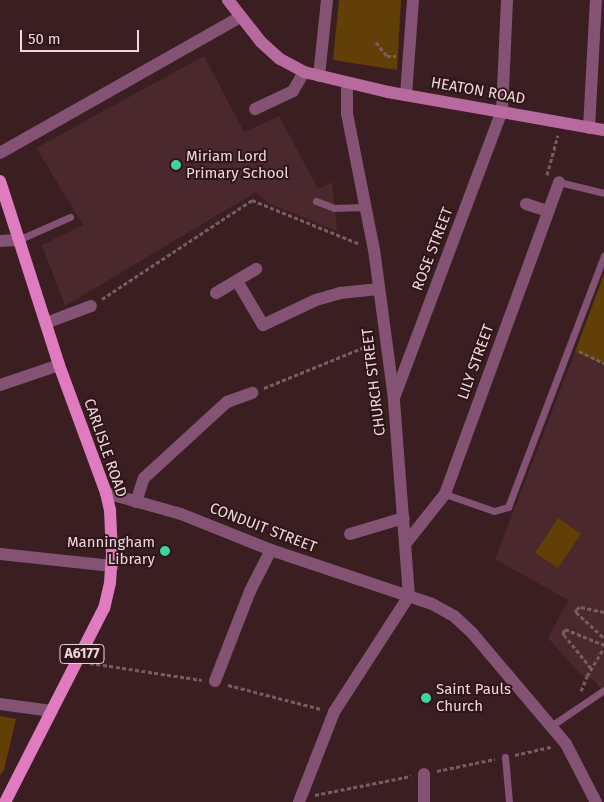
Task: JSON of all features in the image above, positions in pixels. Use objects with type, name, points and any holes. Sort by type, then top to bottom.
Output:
[{"type":"main road","name":"CARLISLE ROAD","points":[[0,181],[17,240],[59,365],[106,493],[110,510],[112,566],[104,608],[5,802]]},
{"type":"street","points":[[228,0],[238,10],[261,42],[280,59],[304,72],[347,83]]},
{"type":"street","points":[[319,76],[327,0]]},
{"type":"street","points":[[406,95],[413,0]]},
{"type":"street","name":"ROSE STREET","points":[[394,399],[502,111],[507,0]]},
{"type":"street","points":[[588,128],[596,0]]},
{"type":"street","points":[[0,153],[238,10]]},
{"type":"street","points":[[255,109],[293,91],[304,72]]},
{"type":"street","name":"HEATON ROAD","points":[[347,83],[604,130]]},
{"type":"street","name":"CHURCH STREET","points":[[347,83],[346,114],[374,250],[394,399],[409,596]]},
{"type":"street","name":"LILY STREET","points":[[406,543],[445,494],[559,182]]},
{"type":"street","points":[[526,204],[548,211]]},
{"type":"street","points":[[0,241],[17,240]]},
{"type":"street","points":[[216,293],[256,269]]},
{"type":"street","points":[[236,282],[263,325],[316,300],[340,293],[379,289]]},
{"type":"street","points":[[46,323],[91,306]]},
{"type":"street","points":[[0,385],[59,365]]},
{"type":"street","points":[[136,502],[144,478],[228,402],[252,393]]},
{"type":"street","name":"CONDUIT STREET","points":[[106,493],[181,514],[270,550],[432,604],[460,622],[473,634],[566,744],[599,799]]},
{"type":"street","points":[[350,534],[404,518]]},
{"type":"street","points":[[215,681],[250,591],[270,550]]},
{"type":"street","points":[[0,554],[112,566]]},
{"type":"street","points":[[300,800],[334,712],[409,596]]},
{"type":"street","points":[[0,704],[52,711]]},
{"type":"street","points":[[424,774],[424,802]]},
{"type":"lane","points":[[559,182],[604,193]]},
{"type":"lane","points":[[316,202],[334,208],[366,207]]},
{"type":"lane","points":[[17,240],[70,217]]},
{"type":"lane","points":[[445,494],[494,511],[508,506],[604,256]]},
{"type":"lane","points":[[551,726],[604,690]]},
{"type":"lane","points":[[505,757],[510,802]]},
{"type":"path","points":[[376,42],[387,56],[410,58]]},
{"type":"path","points":[[547,175],[561,122]]},
{"type":"path","points":[[91,306],[252,200],[374,250]]},
{"type":"path","points":[[252,393],[386,339]]},
{"type":"path","points":[[569,346],[604,363]]},
{"type":"path","points":[[604,612],[580,607],[576,609],[576,612],[604,638]]},
{"type":"path","points":[[574,696],[582,691],[591,668],[604,646],[565,629],[563,632],[565,636],[591,668]]},
{"type":"path","points":[[300,800],[424,774]]},
{"type":"shaded area","points":[[339,0],[401,0],[397,70],[333,60]]},
{"type":"shaded area","name":"Miriam Lord Primary School","points":[[204,56],[244,132],[279,116],[318,189],[332,182],[337,231],[268,203],[256,192],[65,306],[42,245],[83,225],[36,148]]},
{"type":"shaded area","points":[[604,274],[604,365],[575,352]]},
{"type":"shaded area","points":[[575,352],[604,366],[604,693],[595,681],[581,675],[548,638],[568,600],[495,559]]},
{"type":"shaded area","points":[[558,518],[581,534],[558,568],[535,553]]},
{"type":"shaded area","points":[[0,716],[16,719],[4,770],[0,775]]},
{"type":"place","name":"Miriam Lord Primary School","points":[[176,165]]},
{"type":"place","name":"Manningham Library","points":[[165,551]]},
{"type":"place","name":"Saint Pauls Church","points":[[426,698]]}]
